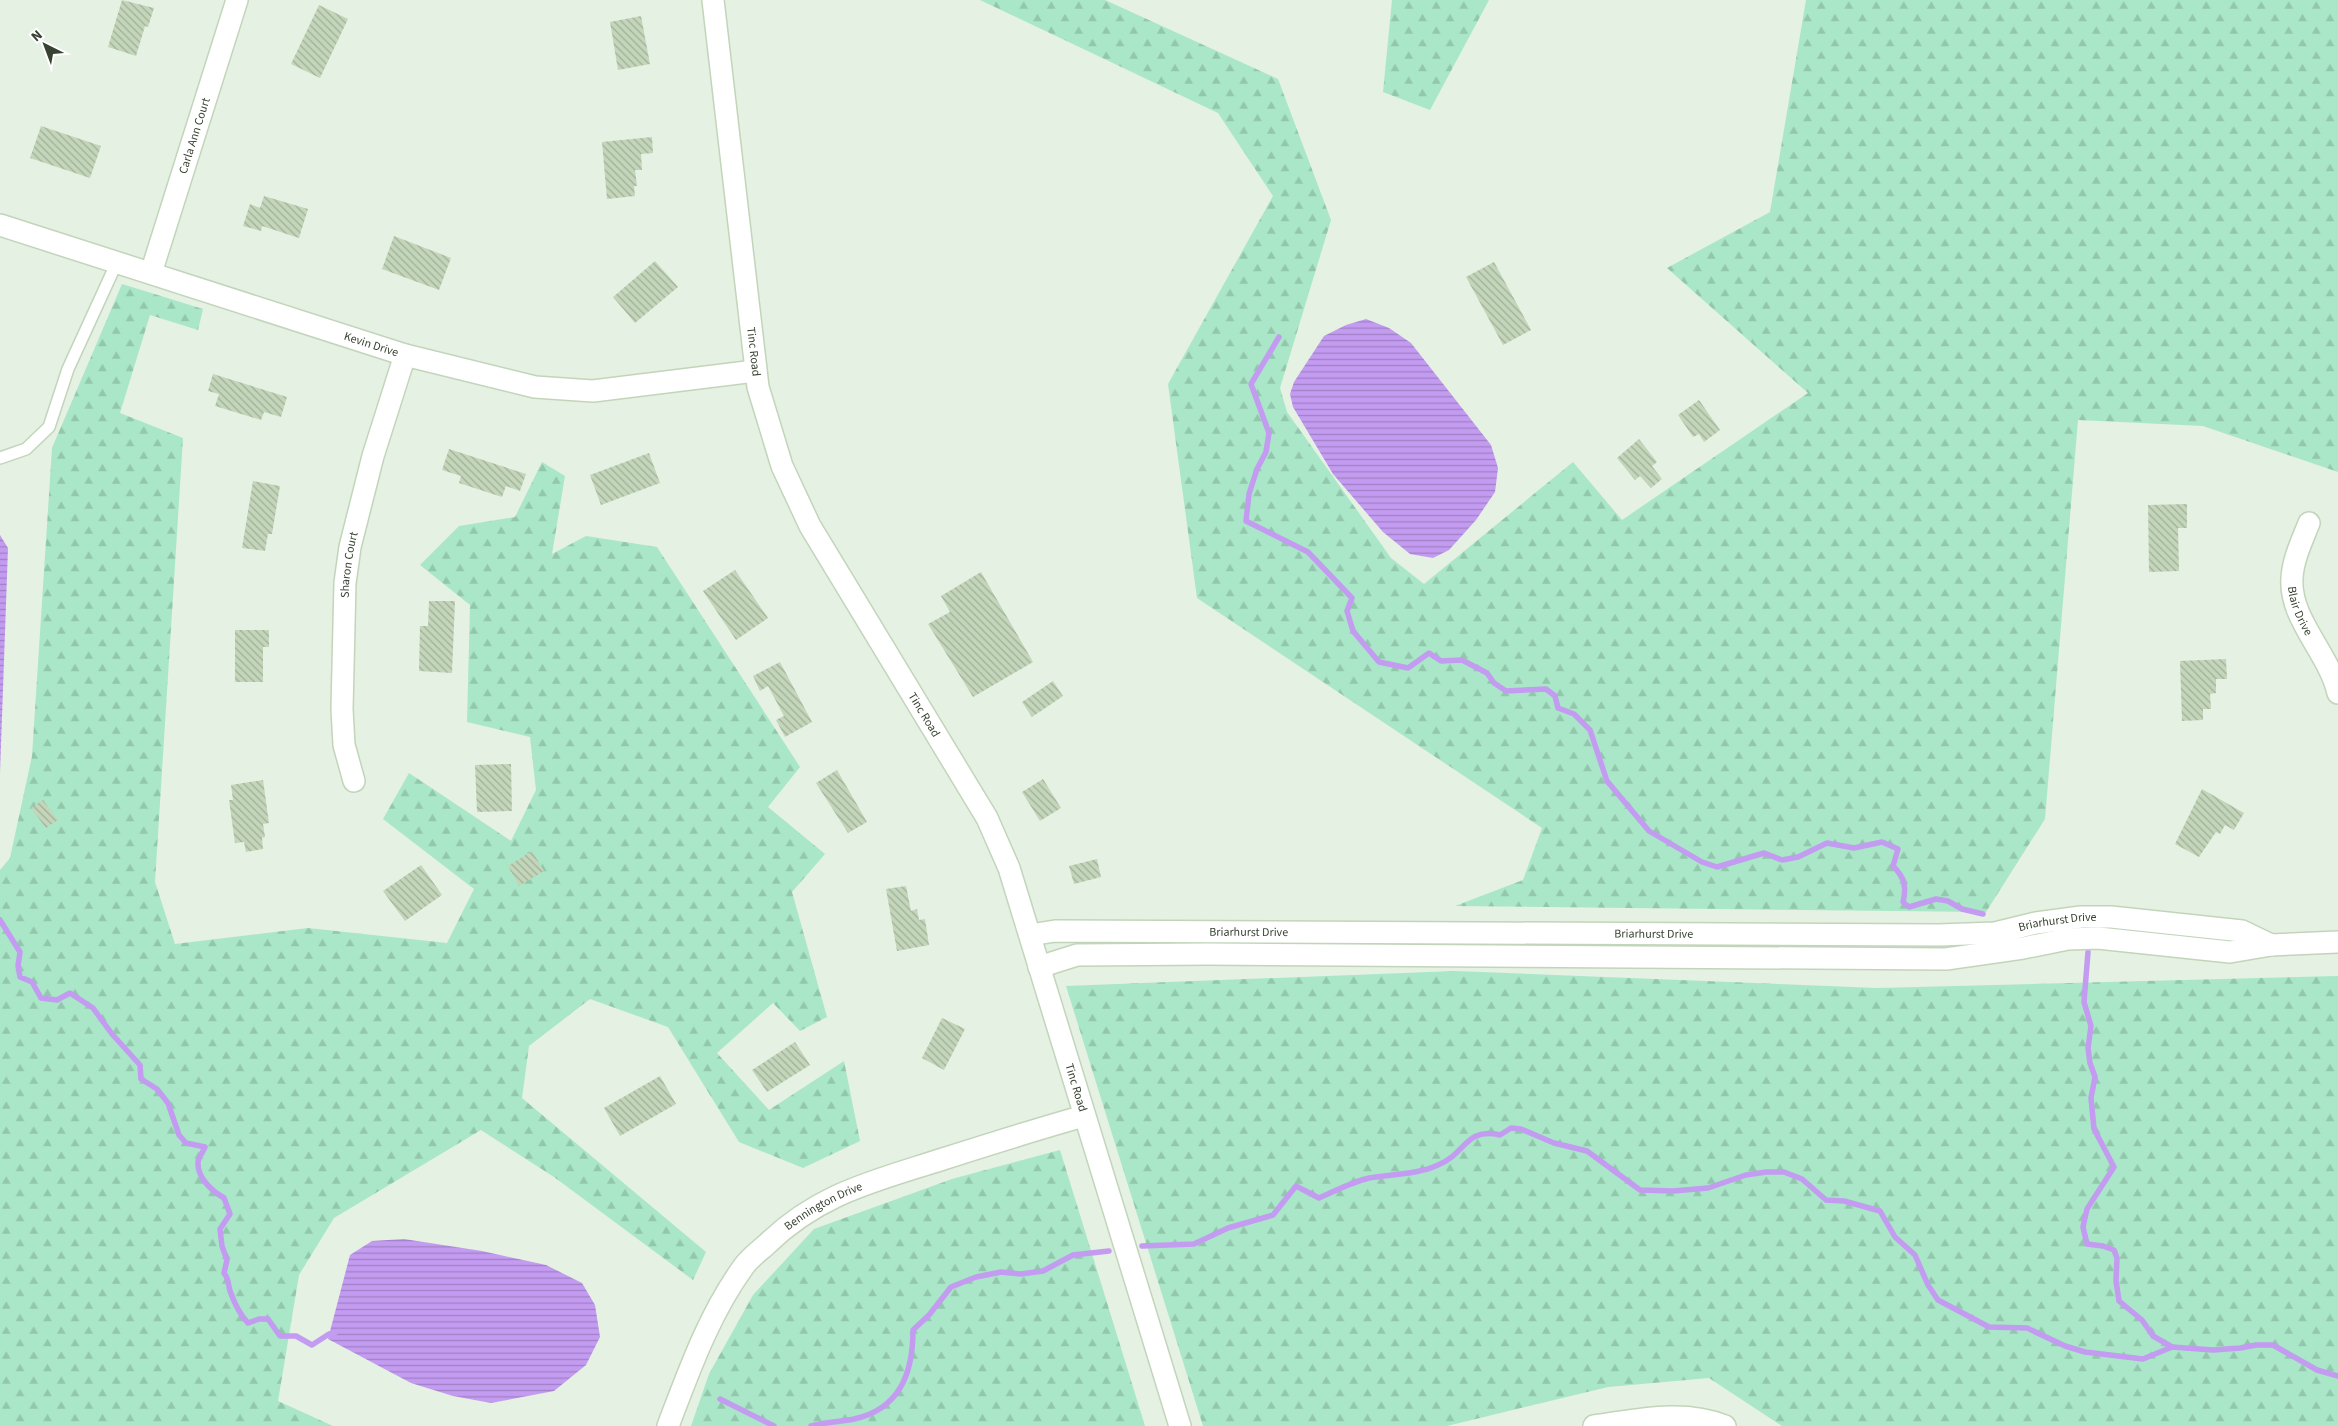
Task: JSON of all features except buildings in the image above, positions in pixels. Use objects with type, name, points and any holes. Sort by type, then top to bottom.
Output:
[{"type":"street","name":"Carla Ann Court","points":[[151,273],[237,0]]},
{"type":"street","name":"Tinc Road","points":[[713,0],[755,371],[775,447],[799,506],[834,568],[986,818],[1009,868],[1180,1426]]},
{"type":"street","name":"Kevin Drive","points":[[0,225],[405,355],[534,387],[593,391],[755,371]]},
{"type":"street","name":"Sharon Court","points":[[354,781],[344,745],[342,708],[345,583],[350,546],[373,456],[405,355]]},
{"type":"street","name":"Blair Drive","points":[[2309,523],[2298,552],[2292,577],[2293,593],[2295,604],[2308,630],[2332,670],[2338,694]]},
{"type":"street","name":"Briarhurst Drive","points":[[1030,935],[1055,931],[1939,936],[1996,933],[2036,923],[2081,917],[2101,917],[2242,931],[2271,945]]},
{"type":"street","name":"Briarhurst Drive","points":[[1040,967],[1077,955],[1208,954],[1946,959],[2078,938],[2098,938],[2230,952],[2271,945],[2338,942]]},
{"type":"street","name":"Bennington Drive","points":[[668,1426],[691,1368],[723,1297],[746,1264],[795,1219],[830,1197],[870,1181],[1025,1132],[1084,1116]]},
{"type":"street","points":[[1594,1426],[1665,1417],[1690,1418],[1725,1426]]},
{"type":"lane","points":[[0,458],[26,450],[49,427],[68,369],[116,262]]},
{"type":"green space","points":[[980,0],[1105,0],[1278,79],[1331,220],[1280,388],[1287,412],[1391,558],[1424,584],[1573,462],[1622,520],[1808,393],[1667,268],[1770,212],[1806,0],[2338,0],[2338,472],[2203,426],[2078,420],[2045,819],[1986,912],[1455,906],[1523,880],[1542,828],[1197,598],[1168,384],[1273,196],[1218,113]]},
{"type":"green space","points":[[1392,0],[1489,0],[1430,110],[1383,92]]},
{"type":"green space","points":[[122,284],[203,309],[198,330],[150,315],[120,413],[183,438],[155,882],[175,944],[308,928],[447,943],[474,889],[383,819],[409,773],[511,841],[536,790],[530,737],[467,722],[470,605],[420,565],[459,526],[515,517],[542,462],[565,476],[552,554],[586,536],[657,547],[800,767],[768,807],[825,854],[792,892],[827,1017],[800,1031],[773,1003],[717,1053],[769,1110],[844,1061],[860,1141],[803,1168],[739,1142],[668,1027],[590,999],[529,1046],[522,1098],[706,1252],[693,1280],[554,1177],[481,1130],[334,1218],[299,1275],[278,1401],[333,1426],[0,1426],[0,870],[10,858],[32,756],[52,448]]},
{"type":"green space","points":[[1455,971],[1877,988],[2338,976],[2338,1426],[1782,1426],[1709,1378],[1608,1387],[1447,1426],[1203,1426],[1066,986]]},
{"type":"green space","points":[[1060,1150],[1145,1426],[691,1426],[709,1374],[753,1295],[814,1229],[952,1179]]},
{"type":"shaded area","points":[[1366,319],[1389,328],[1411,343],[1491,445],[1498,468],[1495,492],[1476,520],[1449,550],[1433,558],[1410,554],[1383,532],[1333,474],[1293,407],[1290,394],[1294,382],[1324,336],[1346,325]]},
{"type":"shaded area","points":[[0,535],[8,548],[0,773]]},
{"type":"shaded area","points":[[404,1239],[482,1251],[546,1265],[582,1283],[595,1305],[600,1337],[586,1365],[554,1391],[491,1403],[453,1396],[411,1383],[328,1339],[350,1255],[372,1241]]},
{"type":"waterway","points":[[1279,337],[1251,384],[1269,433],[1266,452],[1257,469],[1249,494],[1246,521],[1308,552],[1352,598],[1347,611],[1353,631],[1379,662],[1408,668],[1429,653],[1441,661],[1462,660],[1487,673],[1494,683],[1506,691],[1546,689],[1555,696],[1558,708],[1574,714],[1590,730],[1607,781],[1649,831],[1702,862],[1717,867],[1764,853],[1782,860],[1798,857],[1827,843],[1854,848],[1882,842],[1898,849],[1893,866],[1902,878],[1905,891],[1903,902],[1909,907],[1936,899],[1948,901],[1962,909],[1983,914]]},
{"type":"waterway","points":[[0,920],[20,952],[18,966],[20,977],[32,982],[41,998],[57,1000],[70,993],[93,1008],[112,1034],[140,1065],[141,1079],[157,1089],[168,1103],[179,1135],[186,1143],[205,1147],[198,1162],[198,1168],[206,1183],[224,1198],[230,1214],[220,1229],[222,1246],[227,1260],[224,1273],[228,1279],[233,1300],[245,1320],[248,1323],[259,1319],[268,1319],[280,1336],[296,1336],[312,1345],[329,1334],[335,1333]]},
{"type":"waterway","points":[[2088,952],[2084,1002],[2091,1026],[2088,1048],[2090,1063],[2095,1077],[2091,1098],[2094,1129],[2114,1167],[2087,1209],[2083,1227],[2087,1244],[2103,1246],[2114,1250],[2117,1258],[2116,1281],[2119,1301],[2142,1320],[2153,1336],[2172,1347]]},
{"type":"waterway","points":[[1142,1246],[1194,1244],[1228,1228],[1273,1215],[1296,1186],[1319,1198],[1369,1178],[1413,1172],[1438,1165],[1455,1155],[1466,1143],[1479,1135],[1500,1135],[1511,1128],[1521,1129],[1554,1143],[1587,1151],[1640,1190],[1673,1191],[1708,1188],[1746,1175],[1784,1172],[1802,1179],[1826,1200],[1844,1201],[1880,1211],[1895,1237],[1915,1255],[1928,1285],[1938,1300],[1989,1327],[2027,1328],[2065,1346],[2085,1352],[2143,1359],[2172,1347],[2213,1350],[2273,1345],[2317,1370],[2338,1376]]},
{"type":"waterway","points":[[811,1426],[854,1419],[870,1414],[883,1407],[893,1398],[901,1387],[910,1361],[913,1330],[929,1315],[951,1287],[976,1277],[1001,1272],[1021,1274],[1043,1271],[1073,1255],[1109,1251]]},
{"type":"waterway","points":[[720,1399],[774,1426]]}]
